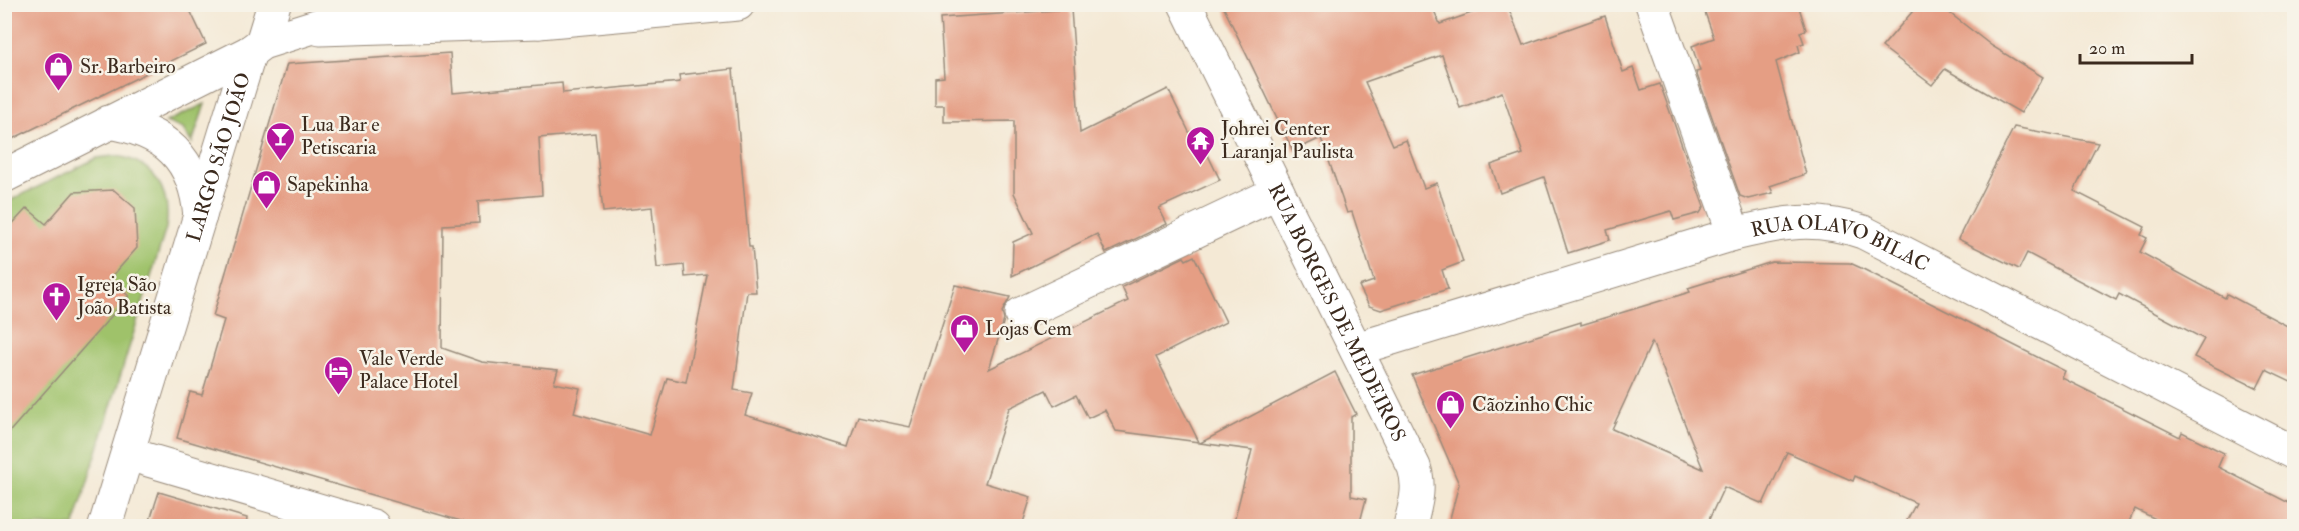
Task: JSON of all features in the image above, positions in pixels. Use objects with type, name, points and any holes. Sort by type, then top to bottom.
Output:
[{"type":"street","points":[[256,48],[274,4]]},
{"type":"street","points":[[256,48],[386,4]]},
{"type":"street","points":[[309,29],[531,13],[738,4]]},
{"type":"street","name":"RUA BORGES DE MEDEIROS","points":[[1185,4],[1356,349],[1418,480],[1410,526]]},
{"type":"street","points":[[1652,4],[1734,234]]},
{"type":"street","name":"LARGO SÃO JOÃO","points":[[4,176],[256,48]]},
{"type":"street","name":"LARGO SÃO JOÃO","points":[[105,526],[200,217],[256,48]]},
{"type":"street","points":[[110,122],[134,126],[156,135],[175,150],[189,170],[198,193],[200,217]]},
{"type":"street","points":[[1021,314],[1278,192]]},
{"type":"street","name":"RUA OLAVO BILAC","points":[[1356,349],[1734,234],[1780,222],[1800,220],[1824,222],[1863,232],[2295,453]]},
{"type":"street","points":[[128,454],[373,526]]},
{"type":"green space","points":[[205,104],[192,143],[183,129],[166,122]]},
{"type":"green space","points":[[113,156],[139,163],[157,179],[166,202],[166,228],[74,526],[5,526],[5,203],[97,158]]},
{"type":"building","points":[[4,4],[187,4],[206,44],[4,143]]},
{"type":"building","points":[[1222,4],[1431,4],[1440,24],[1497,4],[1507,4],[1523,45],[1605,16],[1623,72],[1633,68],[1641,90],[1660,84],[1704,207],[1700,213],[1674,220],[1671,211],[1607,230],[1610,240],[1568,253],[1544,177],[1500,193],[1491,165],[1523,154],[1502,92],[1460,108],[1442,55],[1365,82],[1393,145],[1406,140],[1424,188],[1437,183],[1463,262],[1442,270],[1448,289],[1381,310],[1369,306],[1359,286],[1374,281],[1352,212],[1347,213],[1321,138],[1293,151]]},
{"type":"building","points":[[1702,4],[1798,4],[1806,30],[1800,32],[1804,43],[1798,45],[1800,52],[1776,62],[1806,174],[1770,186],[1773,193],[1748,199],[1740,196],[1696,72],[1700,71],[1692,46],[1714,38]]},
{"type":"building","points":[[1919,4],[1938,4],[1992,46],[2043,77],[2021,113],[1945,69],[1932,85],[1882,47]]},
{"type":"building","points":[[1071,9],[1080,133],[1168,89],[1194,142],[1200,139],[1220,180],[1159,208],[1167,224],[1106,253],[1097,234],[1012,276],[1013,242],[1033,233],[1014,193],[1014,121],[944,122],[944,105],[935,105],[935,78],[944,77],[940,18]]},
{"type":"building","points":[[450,53],[453,93],[562,83],[563,93],[680,82],[679,75],[733,69],[749,247],[752,247],[756,292],[747,292],[734,390],[752,393],[745,415],[848,447],[858,416],[910,427],[955,285],[1010,297],[1002,312],[1004,320],[989,369],[1128,301],[1122,287],[1184,257],[1186,260],[1194,256],[1226,322],[1156,357],[1199,442],[1116,431],[1105,410],[1088,418],[1076,395],[1054,406],[1046,390],[1009,408],[985,483],[1031,497],[1022,526],[478,526],[177,438],[190,392],[202,395],[224,320],[213,316],[287,64]],"holes":[[[595,133],[603,212],[652,207],[657,268],[684,265],[685,277],[707,275],[686,382],[667,378],[650,435],[574,413],[580,388],[554,383],[558,370],[482,362],[442,348],[443,225],[479,223],[478,201],[542,195],[539,138]]]},
{"type":"building","points":[[2014,127],[2098,143],[2074,191],[2145,227],[2141,235],[2147,238],[2140,252],[2225,298],[2227,294],[2295,330],[2295,384],[2266,370],[2257,388],[2194,357],[2204,339],[2119,294],[2116,300],[2027,253],[2019,269],[1958,239]]},
{"type":"building","name":"Igreja São João Batista","points":[[114,190],[135,208],[137,248],[109,280],[129,296],[4,438],[4,233],[27,208],[46,224],[74,192]]},
{"type":"building","points":[[1772,262],[1850,263],[2065,371],[2062,378],[2180,437],[2182,432],[2224,453],[2218,467],[2295,506],[2295,526],[2170,526],[2135,509],[2127,526],[1904,526],[1916,503],[1855,476],[1853,481],[1787,452],[1763,504],[1724,487],[1706,526],[1448,526],[1459,484],[1412,375],[1581,322],[1581,325],[1690,292],[1688,288]],"holes":[[[1652,342],[1703,469],[1612,429]]]},
{"type":"building","points":[[1335,372],[1356,414],[1351,417],[1351,496],[1366,499],[1359,526],[1233,526],[1252,450],[1200,443]]},
{"type":"building","points":[[159,492],[247,518],[246,526],[148,526]]},
{"type":"place","name":"Sr. Barbeiro","points":[[59,92]]},
{"type":"place","name":"Lua Bar e Petiscaria","points":[[280,162]]},
{"type":"place","name":"Johrei Center Laranjal Paulista","points":[[1200,166]]},
{"type":"place","name":"Sapekinha","points":[[266,210]]},
{"type":"place","name":"Igreja São João Batista","points":[[56,322]]},
{"type":"place","name":"Lojas Cem","points":[[964,354]]},
{"type":"place","name":"Vale Verde Palace Hotel","points":[[338,396]]},
{"type":"place","name":"Cãozinho Chic","points":[[1451,430]]}]
